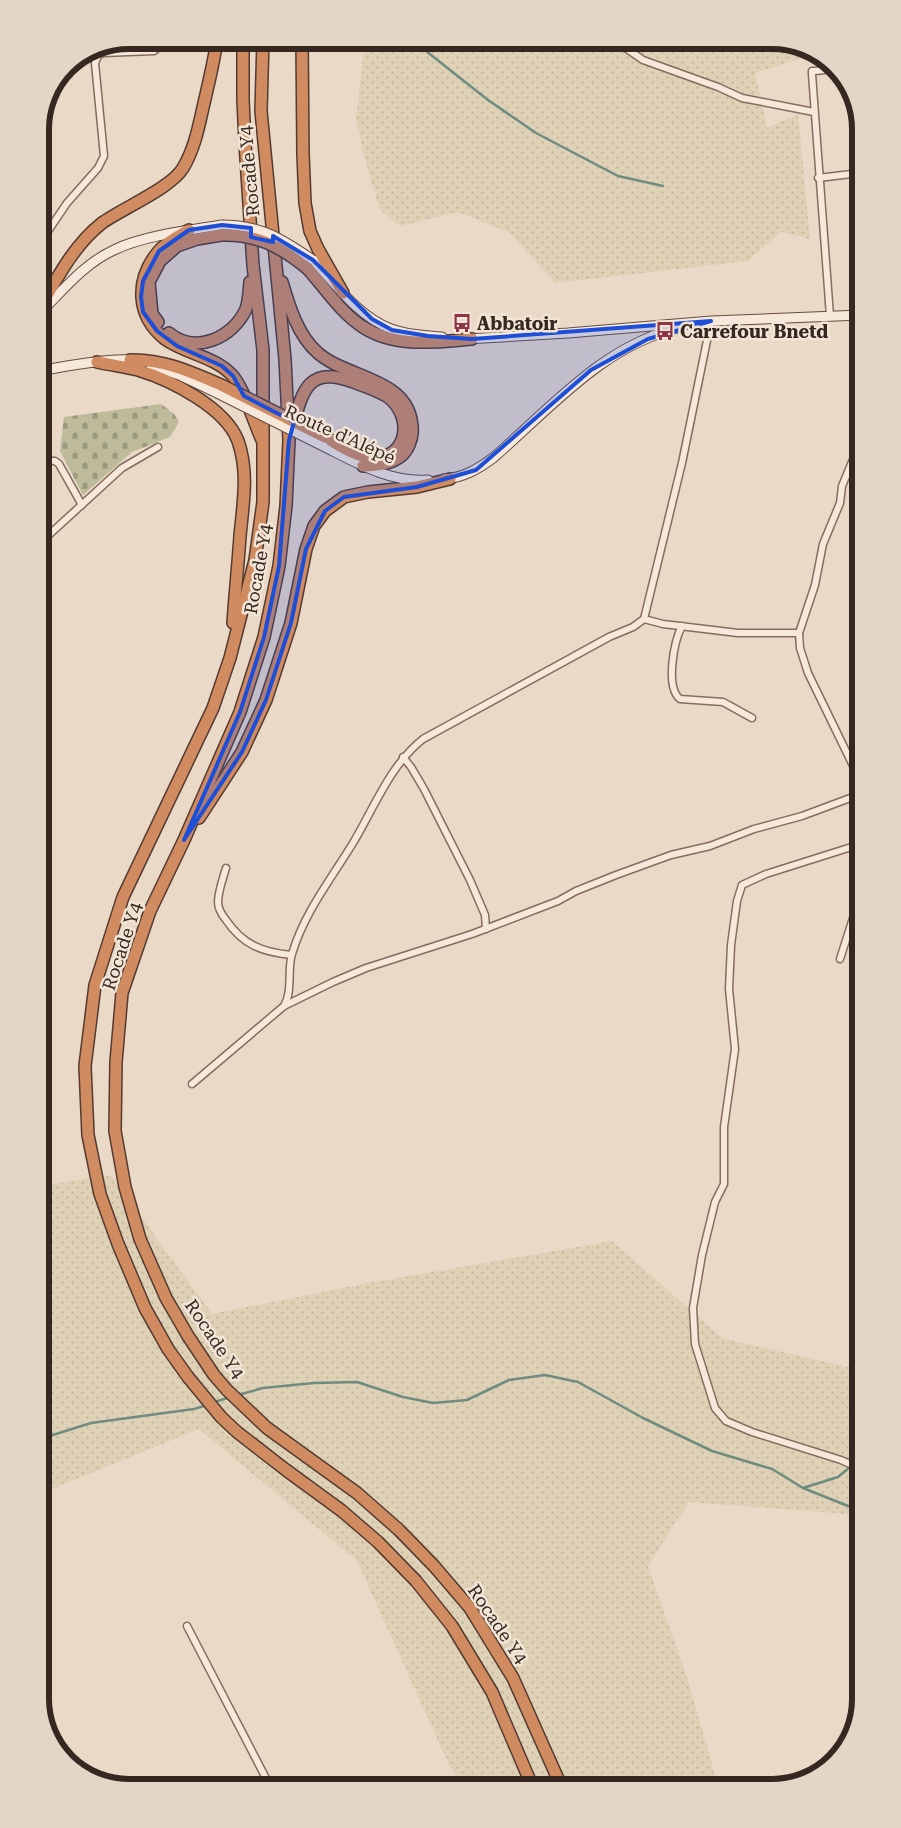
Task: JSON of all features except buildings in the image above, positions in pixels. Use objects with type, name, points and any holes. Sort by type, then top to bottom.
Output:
[{"type":"highway","points":[[49,294],[79,245],[102,223],[171,181],[182,169],[196,140],[216,49]]},
{"type":"highway","name":"Rocade Y4","points":[[243,49],[242,100],[253,265],[263,350],[263,502],[255,560],[230,658],[213,708],[122,897],[95,985],[85,1066],[88,1134],[100,1194],[118,1244],[145,1308],[168,1349],[221,1417],[237,1432],[342,1511],[378,1542],[416,1581],[452,1626],[492,1692],[529,1779]]},
{"type":"highway","name":"Rocade Y4","points":[[263,49],[261,111],[284,359],[289,440],[286,506],[279,566],[264,637],[240,712],[184,840],[150,911],[122,993],[116,1062],[115,1130],[125,1187],[140,1239],[166,1298],[188,1336],[227,1390],[267,1428],[357,1493],[399,1530],[434,1566],[470,1608],[513,1678],[558,1779]]},
{"type":"highway","points":[[302,49],[305,203],[310,231],[343,293]]},
{"type":"highway","points":[[190,230],[172,240],[158,251],[143,281],[141,296],[144,312],[157,331],[166,339],[187,351],[222,366],[233,376],[264,444]]},
{"type":"highway","points":[[253,265],[246,307],[238,322],[220,338],[195,344],[173,336],[161,326],[152,314],[149,282],[160,261],[177,246],[221,230],[262,239],[298,261],[310,265],[346,313],[363,328],[384,338],[405,342],[472,339]]},
{"type":"highway","points":[[274,256],[290,310],[307,341],[318,354],[347,370],[382,384],[396,393],[406,403],[414,432],[408,448],[400,457],[389,463],[379,466],[363,466]]},
{"type":"highway","points":[[130,360],[146,359],[160,361],[186,370],[219,389],[324,442],[361,456],[374,458],[385,456],[401,444],[405,431],[403,418],[396,405],[388,397],[337,376],[327,376],[318,379],[306,387],[301,398],[289,440]]},
{"type":"highway","points":[[97,362],[138,370],[164,380],[202,401],[225,419],[238,440],[244,464],[244,492],[230,658]]},
{"type":"highway","points":[[184,840],[242,752],[266,700],[291,623],[306,549],[314,526],[325,512],[344,497],[368,492],[417,487],[450,479]]},
{"type":"main road","points":[[49,302],[87,267],[113,250],[134,242],[190,230],[221,230]]},
{"type":"main road","name":"Route d'Alépé","points":[[310,265],[372,319],[392,330],[428,336],[472,339],[711,321],[852,315]]},
{"type":"main road","name":"Route d'Alépé","points":[[324,442],[363,466],[390,476],[418,481],[450,479],[476,470],[493,458],[592,370],[619,353],[677,328],[711,321]]},
{"type":"main road","points":[[49,370],[97,362],[130,360]]},
{"type":"street","points":[[49,230],[67,203],[98,168],[104,156],[95,63],[98,56],[103,53],[154,51],[156,49]]},
{"type":"street","points":[[627,49],[643,60],[718,87],[742,98],[814,112]]},
{"type":"street","points":[[826,70],[812,72],[818,178],[830,316]]},
{"type":"street","points":[[818,178],[852,174]]},
{"type":"street","points":[[284,1006],[288,996],[291,955],[314,905],[403,757],[423,739],[609,637],[633,627],[644,619],[682,463],[711,321]]},
{"type":"street","points":[[49,535],[122,468],[158,447]]},
{"type":"street","points":[[49,460],[59,464],[82,505]]},
{"type":"street","points":[[852,462],[842,486],[840,503],[823,544],[815,585],[798,633],[800,648],[808,674],[852,764]]},
{"type":"street","points":[[644,619],[738,633],[798,633]]},
{"type":"street","points":[[682,626],[675,643],[673,658],[672,689],[677,697],[680,699],[723,702],[752,718]]},
{"type":"street","points":[[403,757],[424,789],[470,880],[485,915],[486,929]]},
{"type":"street","points":[[192,1084],[284,1006],[333,982],[366,968],[486,929],[558,901],[576,890],[671,855],[710,846],[754,829],[782,823],[852,797]]},
{"type":"street","points":[[852,847],[766,874],[742,885],[737,901],[731,945],[729,989],[735,1049],[724,1127],[724,1184],[715,1202],[693,1308],[695,1344],[715,1408],[726,1421],[752,1432],[852,1465]]},
{"type":"street","points":[[226,868],[218,902],[221,912],[234,932],[243,940],[264,950],[291,955]]},
{"type":"street","points":[[840,959],[852,921]]},
{"type":"street","points":[[187,1626],[266,1779]]},
{"type":"highlighted area","points":[[222,225],[251,228],[251,237],[273,242],[273,236],[313,260],[372,319],[392,330],[428,336],[472,339],[711,321],[648,339],[591,370],[476,470],[417,487],[344,497],[325,511],[306,549],[291,623],[266,700],[242,752],[184,840],[240,712],[264,637],[279,566],[289,440],[294,422],[244,396],[233,376],[222,366],[177,346],[157,331],[143,312],[141,297],[143,281],[159,251],[189,230]]},
{"type":"shaded area","points":[[364,49],[788,50],[806,57],[755,73],[767,128],[798,114],[810,239],[781,232],[748,261],[555,283],[510,233],[458,212],[400,226],[380,210],[356,120]]},
{"type":"shaded area","points":[[111,1175],[212,1314],[368,1283],[612,1241],[722,1338],[847,1367],[852,1366],[852,1514],[689,1502],[648,1566],[687,1677],[716,1779],[458,1779],[449,1765],[357,1561],[199,1429],[49,1490],[49,1185]]},
{"type":"green space","points":[[161,404],[174,414],[179,422],[170,437],[132,452],[83,495],[60,451],[64,417]]},
{"type":"waterway","points":[[423,49],[488,100],[536,133],[618,176],[663,186]]},
{"type":"waterway","points":[[238,1395],[263,1388],[314,1383],[357,1382],[403,1397],[433,1403],[467,1400],[509,1380],[545,1375],[578,1382],[643,1418],[712,1451],[772,1469],[803,1488],[852,1506]]},
{"type":"waterway","points":[[214,1402],[231,1397]]},
{"type":"waterway","points":[[49,1436],[91,1423],[194,1409],[207,1405]]},
{"type":"waterway","points":[[803,1488],[838,1477],[852,1465]]},
{"type":"place","name":"Abbatoir","points":[[462,323]]},
{"type":"place","name":"Carrefour Bnetd","points":[[665,331]]}]
